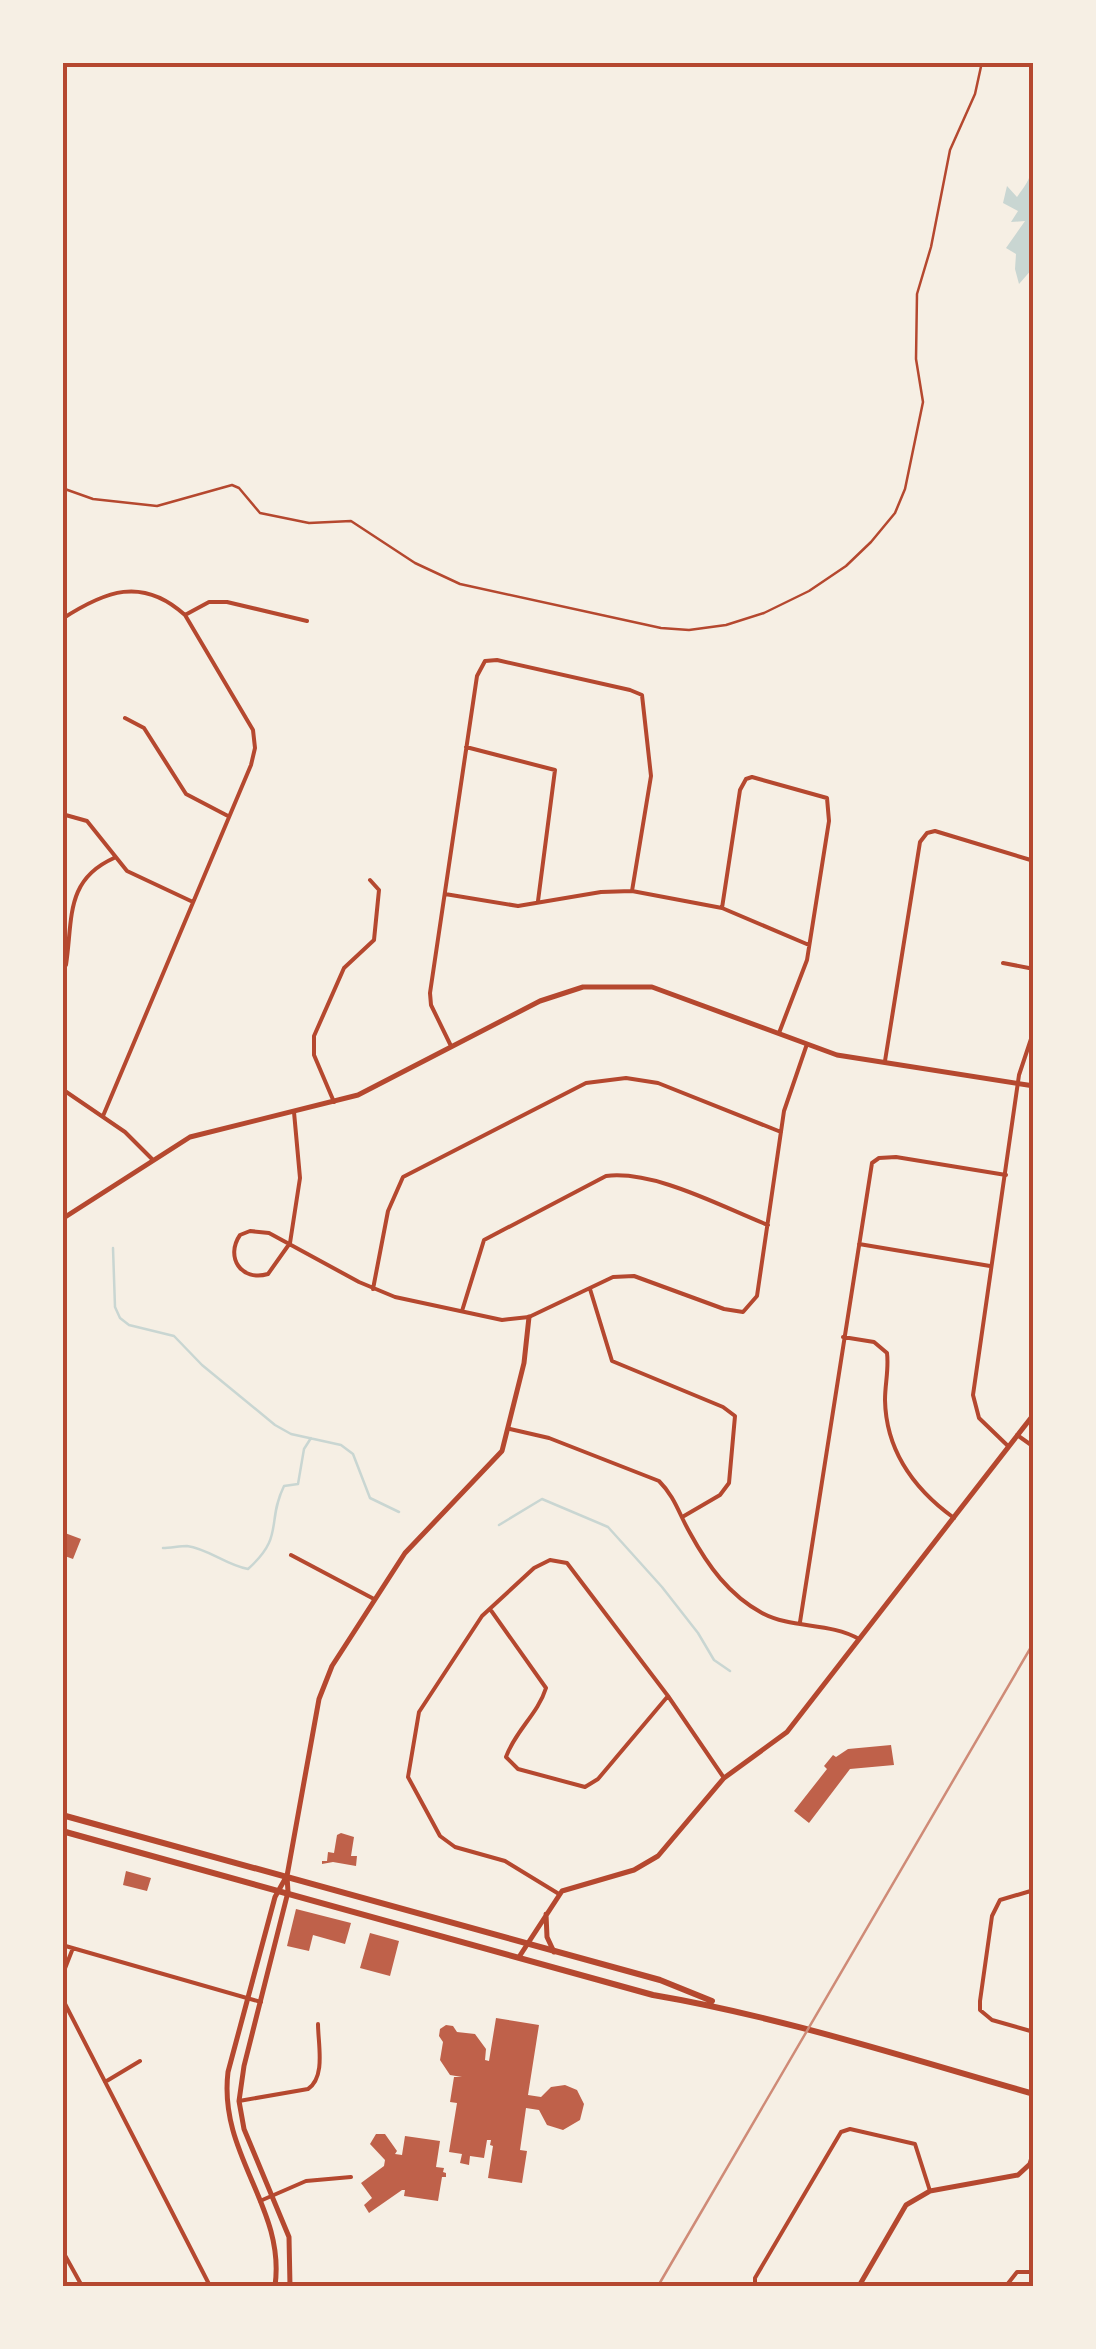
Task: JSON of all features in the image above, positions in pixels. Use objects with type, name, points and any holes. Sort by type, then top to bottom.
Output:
[{"type":"main road","points":[[62,1815],[660,1980],[727,2008]]},
{"type":"main road","points":[[62,1831],[652,1994],[727,2008],[1034,2094]]},
{"type":"main road","points":[[160,1857],[162,1842]]},
{"type":"street","points":[[62,619],[100,596],[126,590],[159,597],[184,615],[253,730],[255,748],[103,1116]]},
{"type":"street","points":[[184,615],[209,602],[227,602],[308,621]]},
{"type":"street","points":[[451,1046],[431,1005],[430,993],[477,676],[485,662],[498,660],[642,695],[651,776],[632,891]]},
{"type":"street","points":[[125,718],[144,728],[186,794],[228,816]]},
{"type":"street","points":[[466,747],[556,770],[538,902]]},
{"type":"street","points":[[722,908],[740,790],[746,779],[752,777],[827,798],[829,821],[807,960],[779,1032]]},
{"type":"street","points":[[62,814],[87,821],[114,858],[142,880],[193,902]]},
{"type":"street","points":[[885,1062],[920,842],[935,830],[1034,861]]},
{"type":"street","points":[[66,965],[76,894],[83,877],[114,858]]},
{"type":"street","points":[[334,1102],[314,1055],[314,1036],[344,968],[374,940],[380,890],[370,880]]},
{"type":"street","points":[[446,894],[518,906],[601,892],[632,891],[722,908],[808,945]]},
{"type":"street","points":[[1002,962],[1034,968]]},
{"type":"street","points":[[62,1218],[152,1159],[204,1132],[358,1094],[540,1001],[599,986],[670,991],[837,1056],[1034,1086]]},
{"type":"street","points":[[1008,1446],[979,1418],[973,1395],[1019,1084],[1034,1030]]},
{"type":"street","points":[[294,1112],[300,1178],[290,1243],[268,1274],[252,1276],[239,1269],[232,1251],[240,1235],[250,1231],[269,1233],[290,1243],[373,1289],[502,1320],[529,1316],[613,1277],[634,1276],[724,1310],[742,1312],[757,1296],[781,1132],[793,1080],[808,1044]]},
{"type":"street","points":[[373,1289],[388,1211],[403,1177],[586,1082],[626,1078],[658,1083],[781,1132]]},
{"type":"street","points":[[62,1089],[103,1116],[152,1159]]},
{"type":"street","points":[[800,1622],[872,1163],[879,1158],[896,1157],[1006,1175]]},
{"type":"street","points":[[462,1311],[484,1240],[606,1176],[619,1174],[658,1182],[768,1226]]},
{"type":"street","points":[[859,1244],[990,1266]]},
{"type":"street","points":[[590,1288],[612,1360],[724,1407],[735,1416],[729,1482],[720,1495],[684,1516]]},
{"type":"street","points":[[290,2286],[289,2236],[244,2129],[239,2101],[242,2075],[288,1892],[286,1876],[319,1699],[332,1666],[406,1552],[502,1451],[524,1363],[529,1316]]},
{"type":"street","points":[[843,1337],[874,1342],[887,1353],[885,1410],[892,1445],[910,1476],[954,1518]]},
{"type":"street","points":[[519,1957],[564,1888],[634,1870],[658,1856],[724,1778],[786,1732],[1032,1419]]},
{"type":"street","points":[[510,1429],[549,1438],[659,1481],[673,1494],[688,1530],[724,1585],[737,1597],[765,1614],[846,1631],[859,1638]]},
{"type":"street","points":[[1017,1435],[1034,1448]]},
{"type":"street","points":[[290,1554],[374,1599]]},
{"type":"street","points":[[558,1894],[504,1861],[455,1847],[440,1836],[408,1778],[419,1712],[478,1621],[534,1568],[550,1560],[567,1563],[668,1696],[724,1778]]},
{"type":"street","points":[[490,1610],[546,1688],[541,1704],[512,1740],[506,1756],[518,1769],[585,1787],[598,1778],[668,1696]]},
{"type":"street","points":[[275,2286],[275,2238],[234,2139],[226,2101],[228,2072],[247,1997],[277,1889],[286,1876]]},
{"type":"street","points":[[1034,1890],[1000,1900],[992,1916],[980,2010],[992,2020],[1034,2032]]},
{"type":"street","points":[[546,1911],[548,1937],[554,1952]]},
{"type":"street","points":[[62,1946],[261,2002]]},
{"type":"street","points":[[62,1976],[73,1948]]},
{"type":"street","points":[[62,1998],[210,2286]]},
{"type":"street","points":[[239,2101],[314,2085],[318,2076],[318,2024]]},
{"type":"street","points":[[105,2082],[140,2062]]},
{"type":"street","points":[[755,2286],[754,2278],[842,2132],[850,2129],[915,2144],[930,2191]]},
{"type":"street","points":[[859,2286],[906,2206],[930,2191],[1018,2175],[1032,2165],[1034,2151]]},
{"type":"street","points":[[260,2201],[306,2181],[351,2177]]},
{"type":"street","points":[[62,2250],[82,2286]]},
{"type":"street","points":[[1006,2286],[1017,2272],[1034,2272]]},
{"type":"path","points":[[62,488],[93,499],[157,506],[232,485],[240,488],[260,513],[310,523],[351,521],[415,563],[460,584],[661,628],[696,630],[769,611],[809,592],[846,566],[891,520],[900,502],[923,402],[916,359],[917,294],[932,247],[950,150],[970,109],[982,62]]},
{"type":"shaded area","points":[[1033,158],[1033,268],[1019,284],[1016,254],[1006,248],[1025,221],[1011,222],[1018,211],[1003,203],[1007,186],[1017,197],[1023,189]]},
{"type":"building","points":[[65,1533],[81,1539],[73,1559],[62,1555]]},
{"type":"building","points":[[891,1745],[894,1765],[850,1769],[809,1823],[794,1811],[827,1769],[824,1766],[833,1755],[848,1749]]},
{"type":"building","points":[[337,1835],[354,1837],[351,1856],[357,1856],[356,1866],[322,1864],[327,1861],[328,1852],[334,1853]]},
{"type":"building","points":[[126,1871],[151,1878],[147,1891],[123,1885]]},
{"type":"building","points":[[296,1909],[351,1923],[345,1944],[313,1935],[309,1951],[287,1946]]},
{"type":"building","points":[[370,1933],[399,1941],[390,1976],[360,1968]]},
{"type":"building","points":[[496,2018],[539,2025],[528,2095],[541,2097],[551,2087],[565,2085],[577,2090],[584,2104],[580,2120],[563,2130],[547,2125],[539,2110],[526,2108],[520,2150],[527,2151],[522,2183],[488,2178],[491,2140],[487,2140],[484,2158],[470,2156],[469,2165],[460,2163],[462,2154],[449,2152],[457,2103],[450,2102],[454,2077],[462,2077],[450,2075],[440,2060],[440,2029],[453,2026],[457,2032],[475,2034],[486,2049],[485,2060],[489,2061]]},
{"type":"building","points":[[376,2134],[385,2134],[397,2151],[395,2154],[402,2155],[405,2136],[440,2141],[436,2167],[444,2168],[446,2177],[442,2177],[438,2201],[404,2196],[402,2190],[369,2213],[364,2205],[372,2198],[361,2183],[384,2166],[385,2160],[370,2144]]},
{"type":"waterway","points":[[113,1248],[115,1307],[120,1318],[129,1325],[174,1336],[202,1365],[275,1425],[291,1434],[341,1445],[353,1454],[370,1498],[399,1512]]},
{"type":"waterway","points":[[163,1548],[187,1546],[248,1569],[271,1538],[284,1486],[298,1484],[304,1449],[311,1438]]},
{"type":"waterway","points":[[499,1525],[542,1499],[608,1527],[662,1587],[714,1660],[730,1671]]},
{"type":"railway","points":[[658,2286],[1034,1642]]}]
